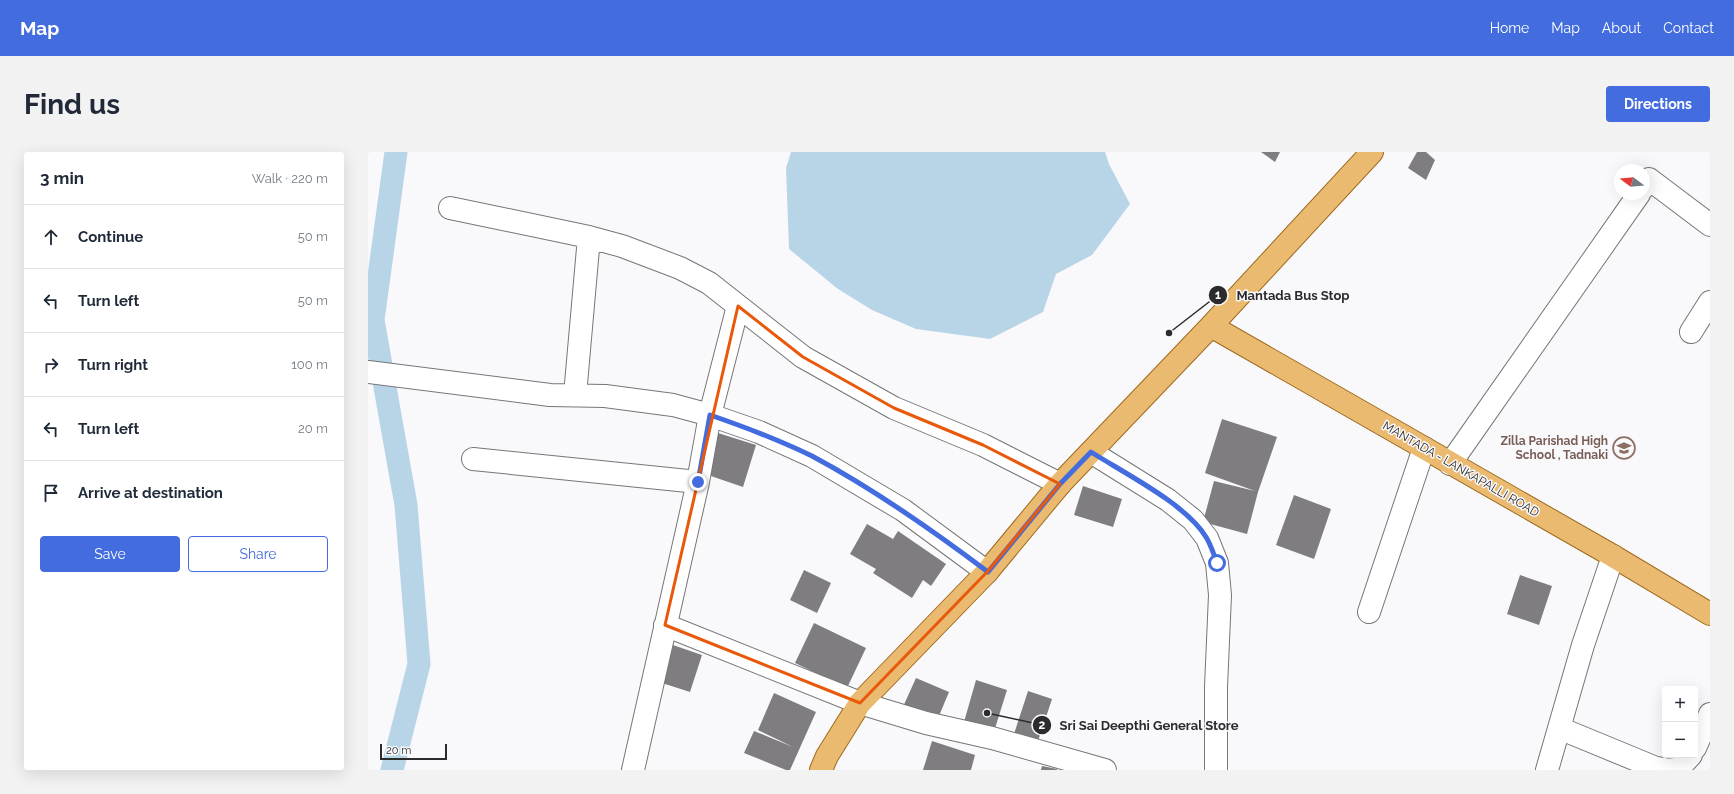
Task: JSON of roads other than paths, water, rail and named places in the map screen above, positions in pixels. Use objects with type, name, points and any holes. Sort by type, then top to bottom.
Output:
[{"type":"main road","points":[[821,770],[827,756],[860,703],[988,572],[1060,484],[1211,326],[1372,152]]},
{"type":"main road","name":"MANTADA - LANKAPALLI ROAD","points":[[1211,326],[1613,556],[1710,614]]},
{"type":"street","points":[[1650,180],[1710,225]]},
{"type":"street","points":[[1450,464],[1635,200]]},
{"type":"street","points":[[450,208],[589,237],[622,246],[680,268],[709,283],[803,357],[894,408],[983,445],[1060,484]]},
{"type":"street","points":[[575,396],[589,237]]},
{"type":"street","points":[[1691,332],[1710,302]]},
{"type":"street","points":[[633,770],[698,482],[710,415],[738,306]]},
{"type":"street","points":[[368,372],[550,395],[605,396],[673,405],[710,415],[759,432],[812,456],[903,510],[988,572]]},
{"type":"street","points":[[1369,612],[1424,448]]},
{"type":"street","points":[[1091,452],[1168,500],[1193,520],[1207,538],[1217,563],[1220,595],[1216,687],[1216,770]]},
{"type":"street","points":[[473,459],[698,482]]},
{"type":"street","points":[[1547,770],[1582,646],[1613,556]]},
{"type":"street","points":[[665,625],[860,703],[926,723],[992,738],[1105,770]]},
{"type":"street","points":[[1698,741],[1710,714]]},
{"type":"street","points":[[1559,728],[1656,768],[1670,770],[1680,768],[1688,758]]},
{"type":"water","points":[[791,152],[1105,152],[1109,164],[1130,204],[1092,255],[1056,274],[1043,312],[990,339],[916,329],[872,310],[838,289],[789,249],[786,168]]},
{"type":"waterway","points":[[392,770],[419,664],[406,505],[373,320],[396,152]]},
{"type":"place","name":"Mantada Bus Stop","points":[[1169,333]]},
{"type":"place","name":"Zilla Parishad High School , Tadnaki","points":[[1624,448]]},
{"type":"place","name":"Sri Sai Deepthi General Store","points":[[987,713]]}]
